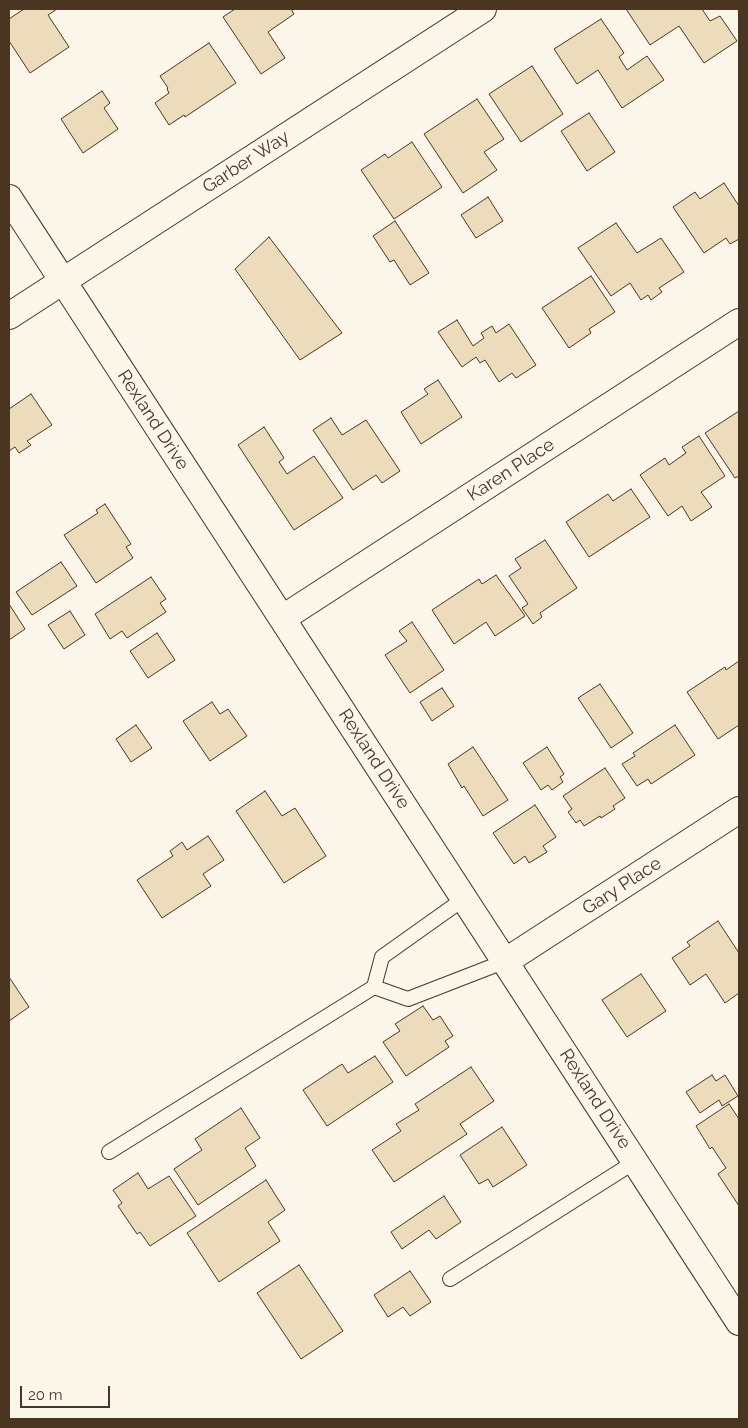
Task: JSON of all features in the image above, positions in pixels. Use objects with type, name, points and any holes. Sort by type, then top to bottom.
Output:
[{"type":"street","name":"Garber Way","points":[[9,316],[483,9]]},
{"type":"street","name":"Rexland Drive","points":[[9,198],[636,1161],[736,1308]]},
{"type":"street","name":"Karen Place","points":[[282,618],[739,322]]},
{"type":"street","name":"Gary Place","points":[[506,961],[739,810]]},
{"type":"lane","points":[[109,1152],[374,987],[382,957],[465,898]]},
{"type":"lane","points":[[374,987],[408,999],[506,961]]},
{"type":"lane","points":[[450,1279],[636,1161]]},
{"type":"building","points":[[24,9],[57,9],[48,15],[69,47],[30,73],[9,41],[9,19]]},
{"type":"building","points":[[235,9],[291,9],[294,14],[268,32],[285,58],[261,74],[223,17]]},
{"type":"building","points":[[626,9],[702,9],[710,21],[720,16],[737,41],[704,63],[679,26],[650,45]]},
{"type":"building","points":[[601,19],[624,53],[619,57],[627,70],[647,56],[664,80],[622,108],[598,70],[577,84],[554,49]]},
{"type":"building","points":[[209,43],[236,83],[185,117],[184,115],[169,125],[155,103],[169,93],[160,76]]},
{"type":"building","points":[[532,66],[563,114],[521,142],[489,94]]},
{"type":"building","points":[[102,91],[110,103],[104,108],[118,129],[83,153],[61,119]]},
{"type":"building","points":[[477,99],[504,139],[484,152],[497,170],[463,193],[424,134]]},
{"type":"building","points":[[589,113],[615,152],[587,171],[561,131]]},
{"type":"building","points":[[412,142],[442,187],[394,219],[361,170],[385,154],[388,158]]},
{"type":"building","points":[[724,183],[739,206],[739,239],[730,244],[726,238],[704,253],[673,207],[695,192],[700,199]]},
{"type":"building","points":[[488,197],[503,221],[476,238],[461,215]]},
{"type":"building","points":[[395,221],[429,273],[410,285],[394,260],[390,262],[373,236]]},
{"type":"building","points":[[616,223],[637,253],[661,238],[684,272],[659,288],[662,292],[651,300],[648,295],[641,300],[630,283],[611,296],[578,248]]},
{"type":"building","points":[[269,237],[342,333],[300,360],[235,269]]},
{"type":"building","points":[[591,276],[615,312],[589,329],[591,333],[569,348],[542,308]]},
{"type":"building","points":[[457,320],[473,346],[484,338],[481,333],[492,326],[496,333],[509,324],[536,365],[516,378],[512,373],[499,382],[485,360],[480,363],[476,357],[462,367],[438,332]]},
{"type":"building","points":[[438,380],[462,417],[421,444],[401,412],[428,394],[424,389]]},
{"type":"building","points":[[31,394],[52,425],[27,441],[31,445],[19,453],[15,447],[9,451],[9,409]]},
{"type":"building","points":[[739,411],[739,476],[735,478],[705,433]]},
{"type":"building","points":[[331,418],[342,435],[366,420],[400,471],[382,483],[376,475],[353,490],[313,430]]},
{"type":"building","points":[[264,427],[284,458],[279,462],[287,474],[314,456],[343,498],[294,530],[238,445]]},
{"type":"building","points":[[699,436],[725,476],[701,492],[712,507],[691,521],[682,506],[668,516],[640,475],[665,458],[669,465],[686,453],[682,447]]},
{"type":"building","points":[[631,489],[650,517],[589,557],[566,522],[608,494],[613,501]]},
{"type":"building","points":[[105,504],[131,544],[126,547],[133,558],[96,583],[64,535],[98,513],[96,510]]},
{"type":"building","points":[[545,540],[577,588],[540,613],[542,617],[533,624],[522,608],[528,604],[509,576],[521,568],[515,559]]},
{"type":"building","points":[[61,562],[77,586],[32,615],[16,592]]},
{"type":"building","points":[[496,575],[525,616],[495,636],[486,622],[454,644],[432,610],[479,579],[482,584]]},
{"type":"building","points":[[151,577],[166,599],[160,603],[166,612],[127,638],[122,631],[110,639],[95,614]]},
{"type":"building","points":[[9,604],[25,629],[9,640]]},
{"type":"building","points":[[70,611],[85,635],[64,649],[48,625]]},
{"type":"building","points":[[412,622],[444,670],[410,693],[385,655],[407,641],[399,631]]},
{"type":"building","points":[[157,633],[175,660],[148,678],[130,651]]},
{"type":"building","points":[[739,661],[739,725],[718,739],[687,692],[725,667],[726,670]]},
{"type":"building","points":[[600,684],[633,733],[611,748],[578,698]]},
{"type":"building","points":[[442,688],[454,706],[432,721],[420,702]]},
{"type":"building","points":[[212,702],[220,714],[228,709],[247,736],[210,761],[183,721]]},
{"type":"building","points":[[136,725],[152,748],[131,762],[116,739]]},
{"type":"building","points":[[675,725],[695,755],[651,784],[648,779],[637,786],[622,764],[635,756],[633,753]]},
{"type":"building","points":[[473,747],[508,800],[483,816],[464,786],[462,788],[448,764]]},
{"type":"building","points":[[547,747],[564,774],[560,777],[563,782],[552,790],[548,785],[541,790],[523,763]]},
{"type":"building","points":[[605,768],[625,798],[613,806],[615,809],[601,818],[600,816],[584,826],[580,820],[576,823],[568,812],[572,809],[563,796]]},
{"type":"building","points":[[265,791],[282,816],[295,808],[326,856],[284,883],[236,811]]},
{"type":"building","points":[[535,805],[556,837],[543,846],[547,852],[529,863],[525,856],[514,864],[493,833]]},
{"type":"building","points":[[208,836],[224,860],[203,874],[211,886],[162,918],[137,880],[173,856],[170,851],[182,842],[187,850]]},
{"type":"building","points":[[718,921],[739,953],[739,993],[725,1003],[706,974],[690,985],[672,958],[690,946],[687,942]]},
{"type":"building","points":[[641,974],[666,1011],[627,1037],[602,1000]]},
{"type":"building","points":[[9,977],[29,1007],[9,1021]]},
{"type":"building","points":[[423,1006],[433,1020],[440,1016],[453,1036],[445,1041],[449,1047],[406,1076],[383,1042],[400,1031],[395,1024]]},
{"type":"building","points":[[375,1056],[393,1082],[327,1126],[303,1090],[342,1064],[348,1073]]},
{"type":"building","points":[[471,1067],[494,1101],[460,1124],[467,1134],[394,1182],[372,1150],[401,1131],[396,1124],[419,1110],[415,1104]]},
{"type":"building","points":[[712,1075],[716,1081],[725,1075],[738,1096],[722,1106],[719,1100],[700,1113],[686,1092]]},
{"type":"building","points":[[729,1104],[739,1119],[739,1206],[718,1174],[726,1168],[712,1147],[710,1149],[696,1126]]},
{"type":"building","points":[[241,1108],[260,1138],[245,1148],[256,1166],[198,1205],[174,1169],[202,1150],[195,1139]]},
{"type":"building","points":[[502,1127],[527,1165],[493,1187],[488,1179],[479,1184],[460,1155]]},
{"type":"building","points":[[138,1173],[148,1189],[169,1176],[196,1216],[150,1246],[140,1232],[137,1234],[118,1206],[122,1203],[113,1190]]},
{"type":"building","points":[[266,1180],[285,1210],[268,1222],[280,1241],[219,1282],[187,1233]]},
{"type":"building","points":[[444,1196],[461,1222],[436,1239],[429,1230],[402,1249],[391,1232]]},
{"type":"building","points":[[299,1265],[343,1331],[301,1359],[257,1293]]},
{"type":"building","points":[[410,1271],[431,1302],[410,1316],[403,1307],[388,1317],[374,1295]]}]
